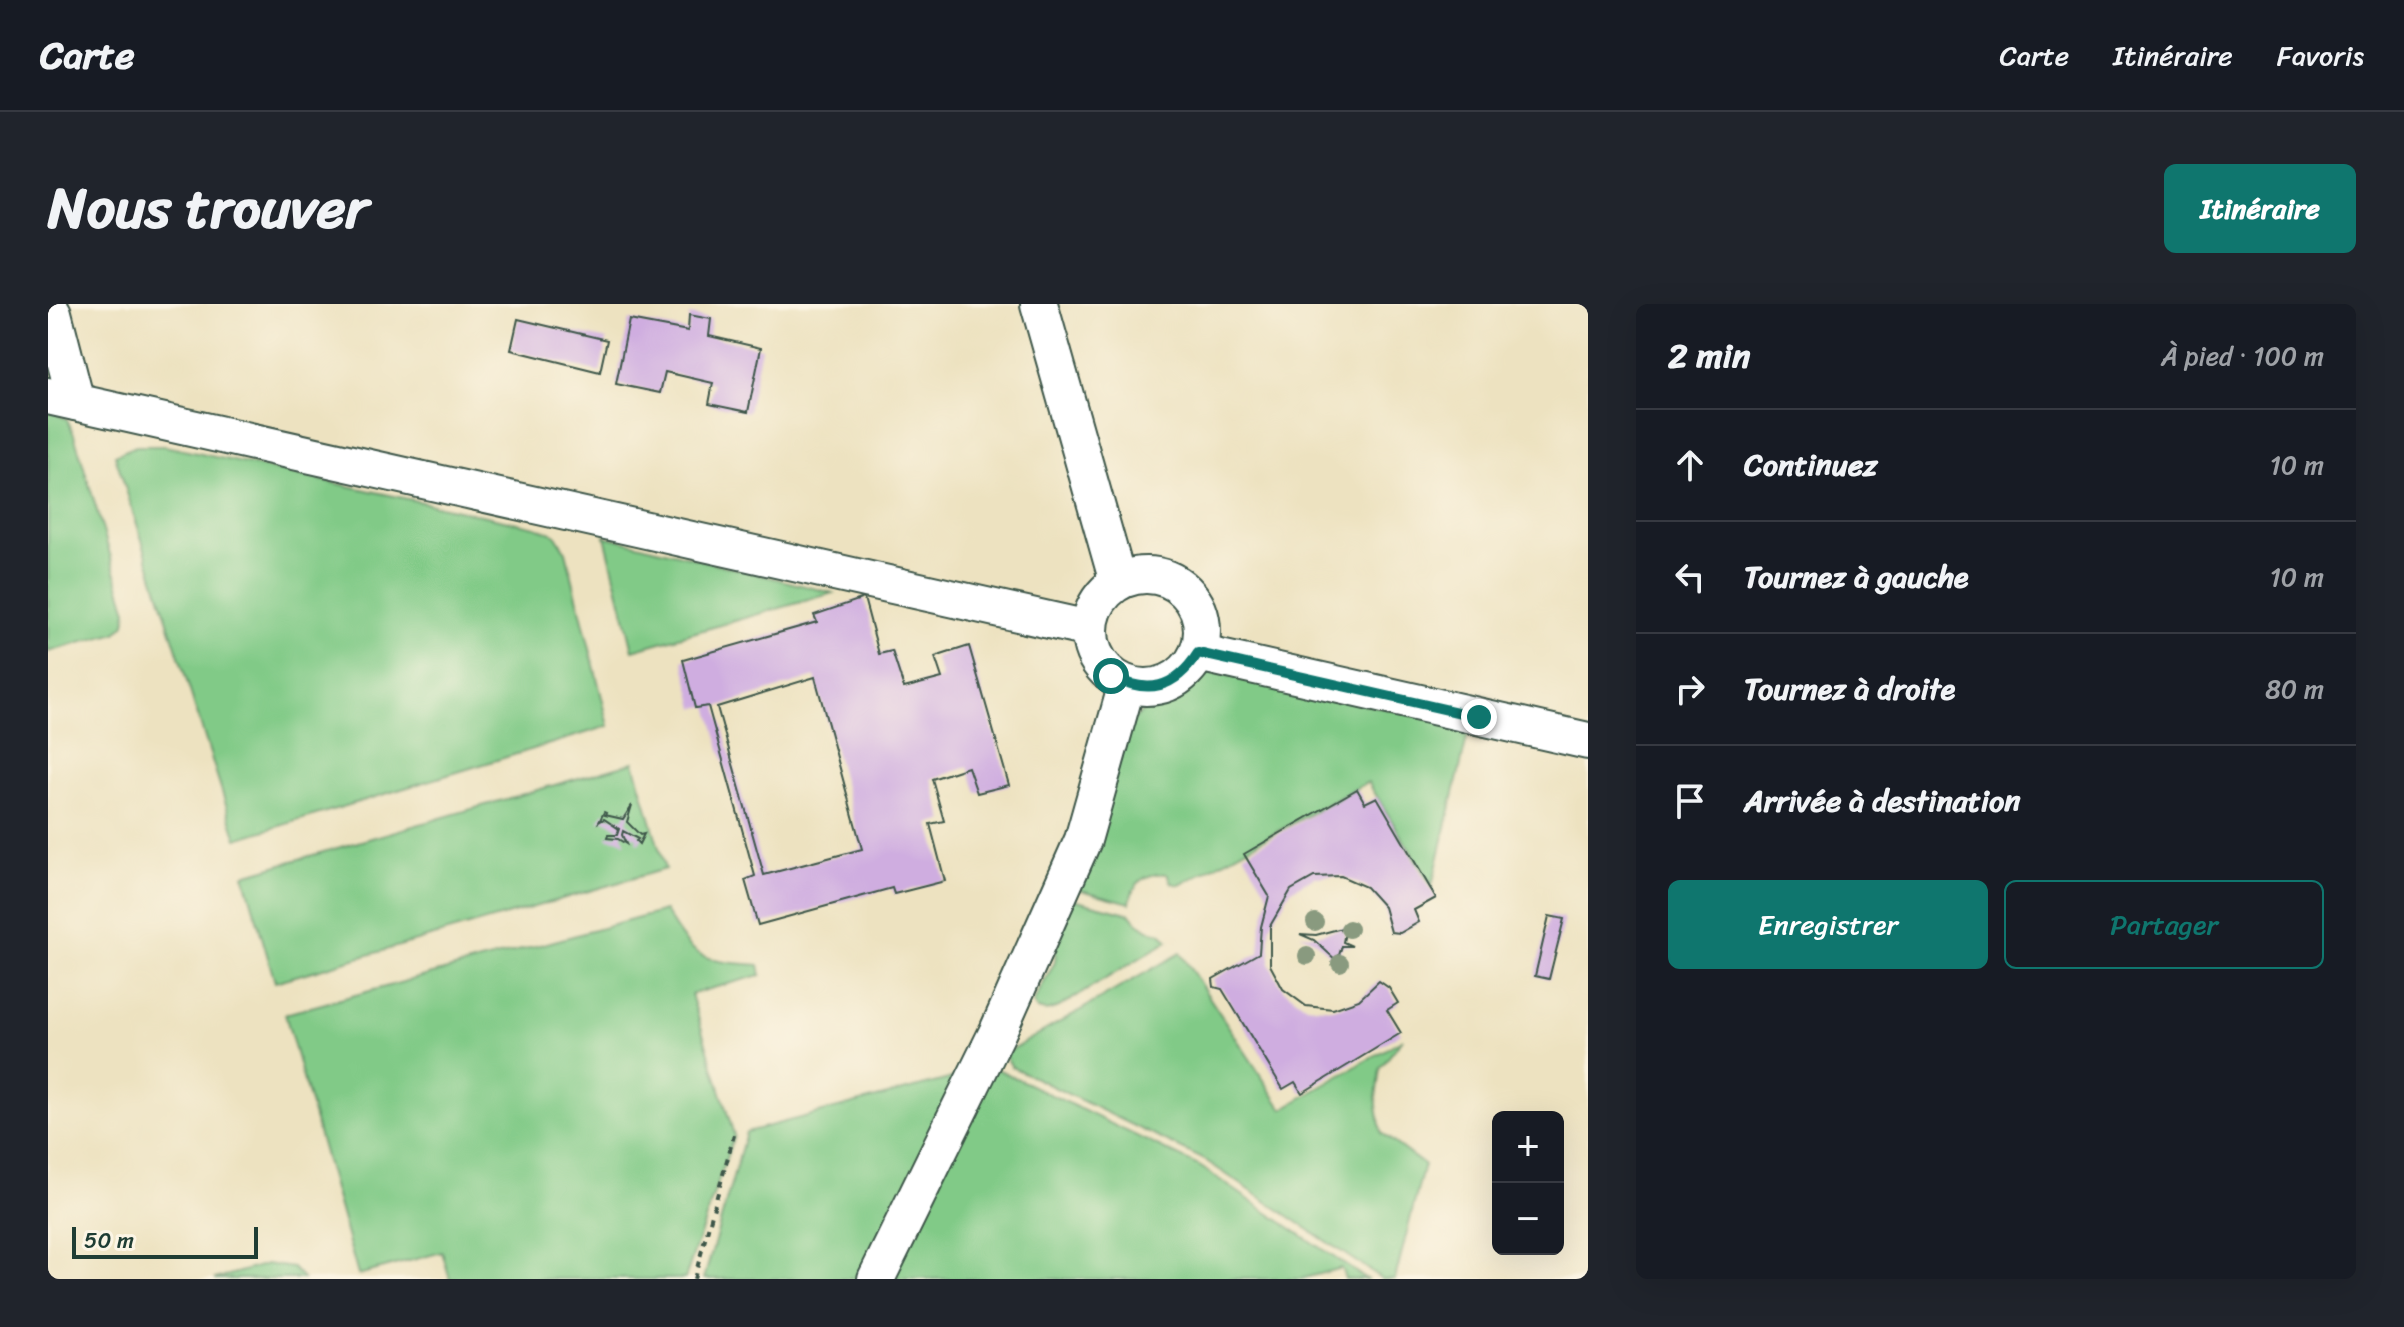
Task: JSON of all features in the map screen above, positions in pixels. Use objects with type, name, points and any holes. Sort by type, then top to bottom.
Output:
[{"type":"street","points":[[1039,304],[1118,582]]},
{"type":"street","points":[[48,305],[53,313],[62,399],[1089,629]]},
{"type":"street","points":[[1152,574],[1169,579],[1184,589],[1195,602],[1201,619],[1202,636],[1198,653],[1189,667],[1168,682],[1144,687],[1127,684],[1111,676],[1099,663],[1091,646],[1089,629],[1093,610],[1103,593],[1118,582],[1134,575],[1152,574]]},
{"type":"street","points":[[1198,653],[1588,741]]},
{"type":"street","points":[[876,1279],[998,1031],[1083,840],[1127,684]]},
{"type":"path","points":[[694,1279],[734,1135]]},
{"type":"green space","points":[[48,410],[67,419],[74,434],[127,611],[125,624],[116,633],[48,652]]},
{"type":"green space","points":[[136,446],[165,446],[536,527],[555,534],[566,552],[609,726],[237,839],[115,455]]},
{"type":"green space","points":[[605,536],[833,593],[633,650]]},
{"type":"green space","points":[[1212,672],[1470,726],[1432,886],[1368,782],[1180,885],[1172,883],[1168,874],[1147,877],[1137,884],[1130,903],[1077,889],[1132,721],[1148,708],[1178,694]]},
{"type":"green space","points":[[634,762],[665,869],[275,982],[244,875]]},
{"type":"green space","points":[[1073,899],[1131,914],[1138,923],[1148,930],[1161,933],[1168,941],[1059,1007],[1046,1011],[1037,1009],[1033,1003],[1055,962],[1056,945]]},
{"type":"green space","points":[[665,911],[684,940],[702,955],[725,962],[759,965],[761,975],[691,994],[734,1135],[685,1279],[450,1279],[442,1252],[358,1275],[285,1014]]},
{"type":"green space","points":[[1180,953],[1283,1109],[1403,1039],[1380,1068],[1376,1098],[1381,1133],[1424,1165],[1395,1279],[1382,1279],[1205,1160],[1012,1067],[1004,1054]]},
{"type":"green space","points":[[993,1067],[1201,1167],[1366,1279],[1345,1279],[1341,1268],[1301,1279],[890,1279]]},
{"type":"green space","points":[[964,1075],[863,1279],[704,1279],[746,1132]]},
{"type":"green space","points":[[267,1264],[293,1268],[303,1279],[215,1279]]},
{"type":"building","points":[[689,315],[711,319],[709,336],[761,348],[748,412],[709,404],[713,383],[665,372],[660,393],[616,384],[629,320],[688,331]]},
{"type":"building","points":[[518,319],[607,340],[600,372],[511,350]]},
{"type":"building","points":[[864,598],[879,654],[892,651],[904,688],[942,678],[935,657],[969,646],[1009,785],[977,793],[968,767],[932,779],[944,821],[930,824],[945,881],[894,894],[892,888],[758,925],[745,880],[755,876],[708,706],[695,708],[683,660],[817,622],[814,615]],"holes":[[[815,677],[862,849],[764,875],[717,707]]]},
{"type":"building","points":[[1357,789],[1365,803],[1377,797],[1436,898],[1414,910],[1419,922],[1400,933],[1391,932],[1384,907],[1366,887],[1341,876],[1314,877],[1291,890],[1270,926],[1270,965],[1283,989],[1306,1006],[1333,1009],[1359,1000],[1379,981],[1389,988],[1398,1003],[1387,1010],[1401,1033],[1302,1093],[1295,1082],[1283,1089],[1222,989],[1214,987],[1213,979],[1259,953],[1261,927],[1269,896],[1244,854]]},
{"type":"building","points":[[632,805],[627,822],[640,835],[644,834],[639,844],[638,839],[623,831],[626,844],[607,838],[608,835],[617,835],[619,829],[604,819],[599,822],[604,812],[605,815],[623,819]]},
{"type":"building","points":[[1549,916],[1564,919],[1549,979],[1535,976]]},
{"type":"building","points":[[1346,927],[1343,942],[1352,946],[1342,946],[1337,961],[1314,940],[1300,934],[1316,935]]},
{"type":"route","points":[[1111,676],[1127,684],[1144,687],[1161,685],[1176,679],[1198,653],[1479,717]]}]
